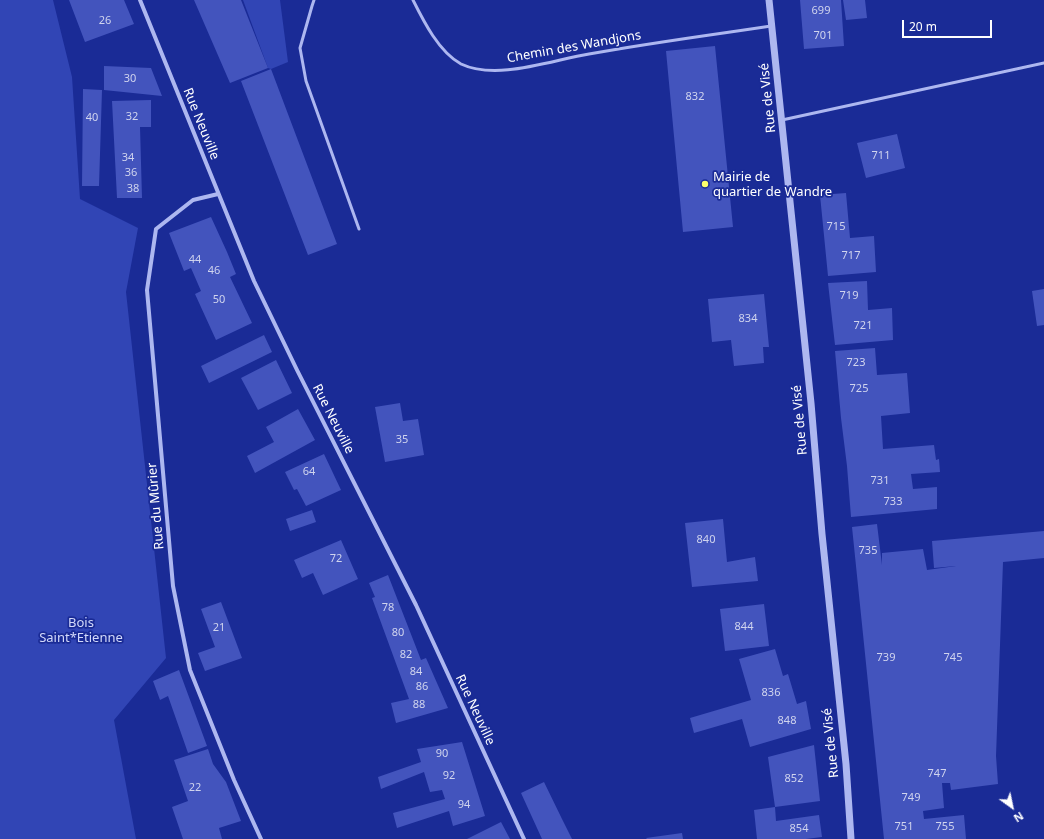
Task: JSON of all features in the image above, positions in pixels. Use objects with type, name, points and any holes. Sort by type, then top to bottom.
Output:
[{"type":"street","name":"Rue Neuville","points":[[140,0],[254,281],[297,370],[416,605],[524,839]]},
{"type":"street","name":"Rue de Visé","points":[[769,0],[811,403],[822,534],[846,764],[852,839]]},
{"type":"street","name":"Rue du Mûrier","points":[[218,194],[193,200],[156,229],[147,290],[173,586],[190,670],[234,780],[261,839]]},
{"type":"lane","points":[[314,0],[300,48],[306,81],[359,229]]},
{"type":"lane","name":"Chemin des Wandjons","points":[[413,0],[439,46],[461,63],[480,70],[520,69],[588,54],[772,26]]},
{"type":"lane","points":[[782,120],[1044,63]]},
{"type":"green space","name":"Bois Saint*Etienne","points":[[0,0],[53,0],[72,77],[80,199],[138,228],[126,292],[166,658],[114,720],[136,839],[0,839]]},
{"type":"green space","points":[[243,0],[280,0],[288,62],[271,69],[268,68]]},
{"type":"building","points":[[69,0],[124,0],[134,24],[85,42]]},
{"type":"building","points":[[194,0],[241,0],[268,68],[230,83]]},
{"type":"building","points":[[800,0],[841,0],[844,46],[804,49]]},
{"type":"building","points":[[843,0],[865,0],[867,18],[846,20]]},
{"type":"building","points":[[715,46],[733,227],[683,232],[666,51]]},
{"type":"building","points":[[104,66],[151,68],[162,96],[104,90]]},
{"type":"building","points":[[271,69],[337,244],[308,255],[241,81]]},
{"type":"building","points":[[83,89],[102,90],[99,186],[82,186]]},
{"type":"building","points":[[151,100],[151,127],[140,127],[142,198],[117,198],[112,101]]},
{"type":"building","points":[[897,134],[905,168],[866,178],[857,143]]},
{"type":"building","points":[[846,193],[850,238],[874,236],[876,272],[828,276],[820,195]]},
{"type":"building","points":[[211,217],[236,274],[230,277],[252,323],[216,340],[195,294],[201,291],[191,268],[184,271],[169,233]]},
{"type":"building","points":[[867,281],[868,310],[892,308],[893,340],[835,345],[828,283]]},
{"type":"building","points":[[1044,289],[1044,325],[1037,326],[1032,291]]},
{"type":"building","points":[[764,294],[769,347],[763,347],[764,363],[734,366],[731,340],[712,342],[708,299]]},
{"type":"building","points":[[264,335],[272,352],[209,383],[201,366]]},
{"type":"building","points":[[875,348],[877,375],[907,373],[910,413],[881,416],[883,449],[934,445],[936,460],[939,459],[940,472],[911,474],[913,489],[937,487],[937,509],[851,517],[835,351]]},
{"type":"building","points":[[276,360],[292,393],[258,410],[241,378]]},
{"type":"building","points":[[400,403],[403,421],[418,419],[424,455],[385,462],[375,407]]},
{"type":"building","points":[[298,409],[315,440],[255,473],[247,456],[274,442],[266,427]]},
{"type":"building","points":[[324,454],[341,490],[306,506],[297,489],[294,490],[285,472]]},
{"type":"building","points":[[312,510],[316,522],[290,531],[286,519]]},
{"type":"building","points":[[723,519],[727,562],[755,557],[758,581],[692,587],[685,523]]},
{"type":"building","points":[[877,524],[882,565],[882,553],[923,549],[927,570],[956,566],[934,568],[932,541],[1044,531],[1044,558],[1003,562],[996,756],[998,784],[951,790],[950,783],[942,783],[944,808],[923,811],[924,819],[964,815],[966,839],[884,839],[852,527]]},
{"type":"building","points":[[341,540],[358,579],[323,595],[313,573],[302,578],[294,560]]},
{"type":"building","points":[[388,575],[421,660],[426,658],[448,708],[396,723],[391,703],[409,699],[372,598],[375,597],[369,583]]},
{"type":"building","points":[[221,602],[242,658],[205,671],[198,653],[215,647],[201,609]]},
{"type":"building","points":[[764,604],[769,646],[725,651],[720,609]]},
{"type":"building","points":[[775,649],[783,676],[788,674],[797,704],[806,701],[811,729],[750,747],[742,719],[694,733],[690,718],[751,700],[739,659]]},
{"type":"building","points":[[179,670],[207,746],[188,753],[168,696],[160,700],[153,681]]},
{"type":"building","points":[[462,742],[485,816],[453,826],[449,811],[397,828],[393,813],[445,799],[442,790],[430,792],[424,772],[381,789],[378,777],[421,762],[417,749]]},
{"type":"building","points":[[814,745],[820,801],[775,807],[768,757]]},
{"type":"building","points":[[208,749],[213,764],[226,782],[241,821],[219,828],[222,839],[183,839],[172,807],[188,801],[174,760]]},
{"type":"building","points":[[544,782],[572,839],[542,839],[521,793]]},
{"type":"building","points":[[775,807],[776,821],[819,815],[822,837],[806,839],[757,839],[754,810]]},
{"type":"building","points":[[501,822],[510,839],[467,839]]},
{"type":"building","points":[[682,833],[683,839],[646,838]]},
{"type":"place","name":"Mairie de quartier de Wandre","points":[[705,184]]}]
